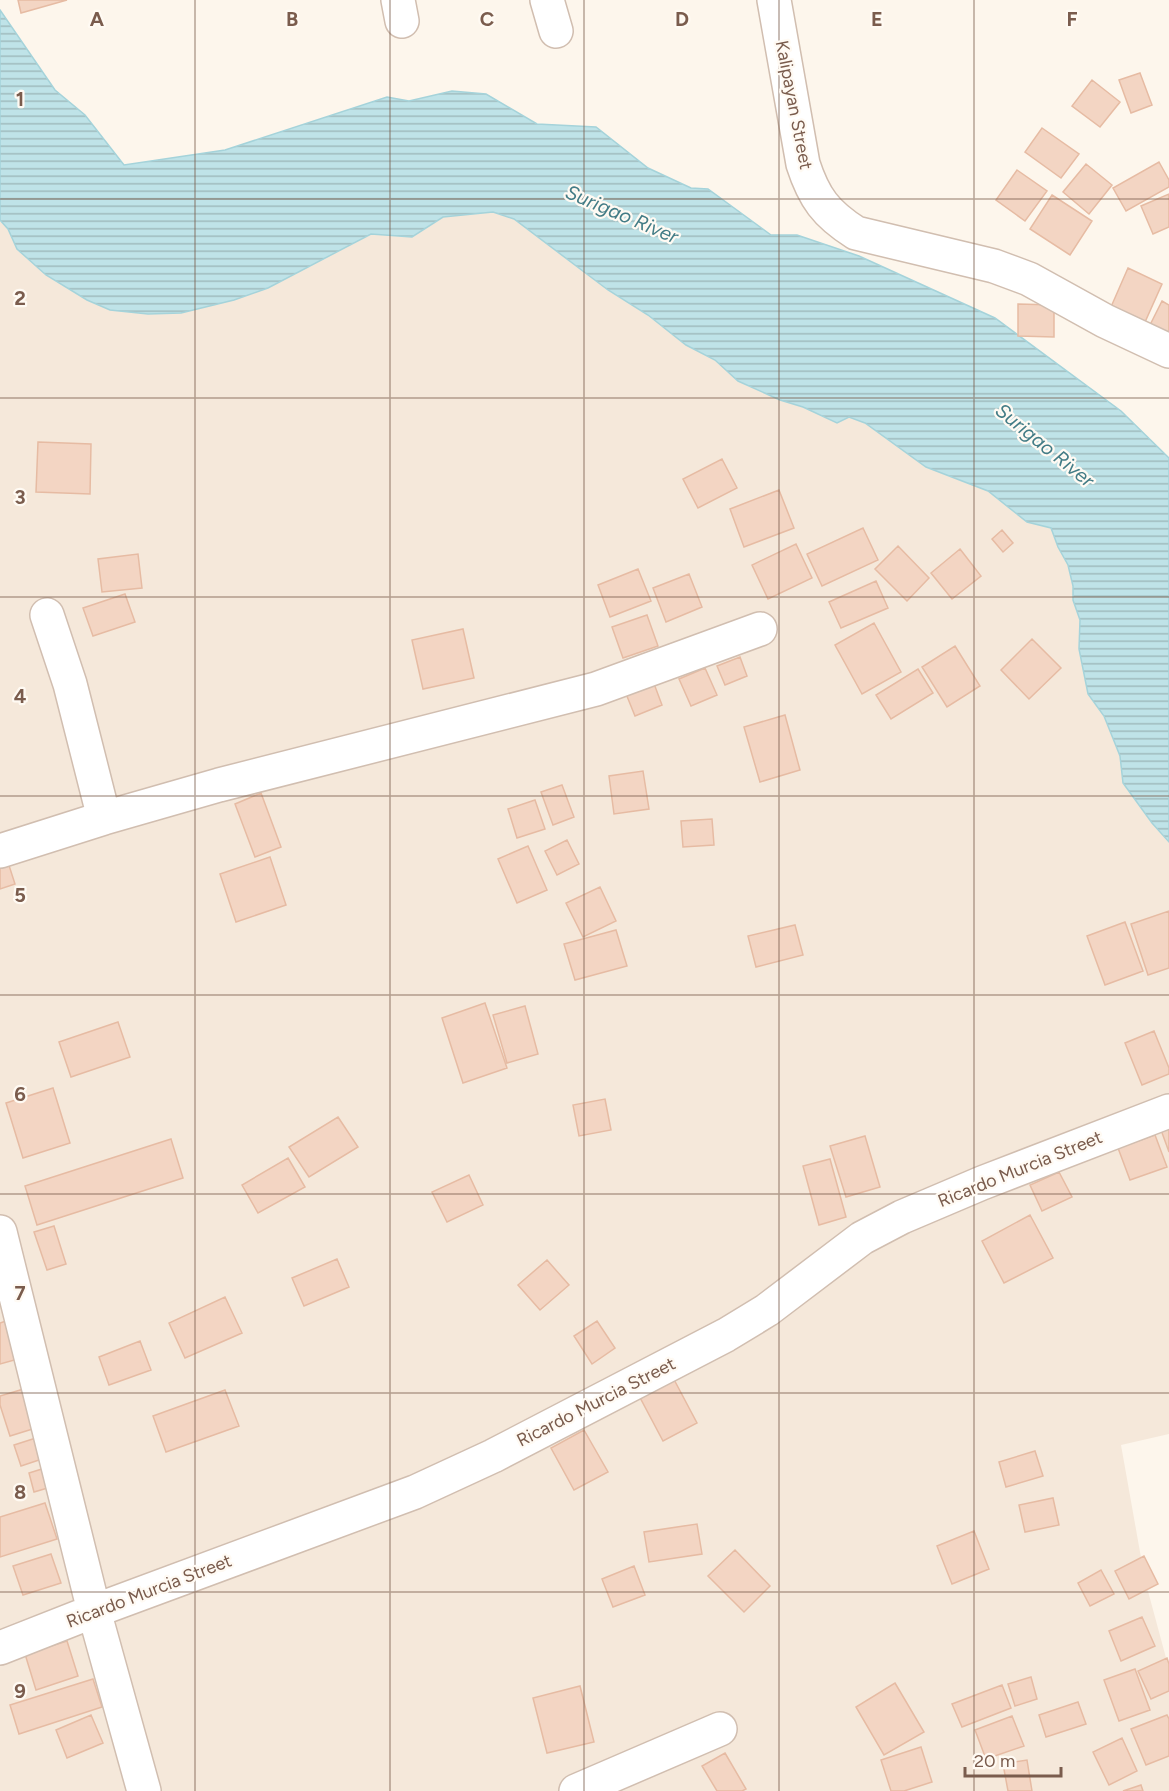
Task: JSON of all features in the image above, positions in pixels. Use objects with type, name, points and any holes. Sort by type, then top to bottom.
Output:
[{"type":"street","points":[[547,0],[556,31]]},
{"type":"street","name":"Kalipayan Street","points":[[774,0],[803,164],[811,188],[822,206],[838,222],[856,233],[994,266],[1029,279],[1105,321],[1169,351]]},
{"type":"street","points":[[47,615],[70,684],[104,818]]},
{"type":"street","points":[[0,851],[219,785],[596,689],[760,629]]},
{"type":"street","name":"Ricardo Murcia Street","points":[[0,1648],[415,1492],[493,1456],[726,1335],[767,1310],[862,1238],[902,1217],[982,1183],[1169,1111]]},
{"type":"street","points":[[0,1232],[94,1611],[144,1791]]},
{"type":"street","points":[[576,1791],[720,1729]]},
{"type":"shaded area","points":[[493,212],[514,219],[686,345],[715,360],[738,381],[780,400],[865,423],[926,467],[988,491],[1027,522],[1051,528],[1068,564],[1073,586],[1073,600],[1080,620],[1079,649],[1088,694],[1104,716],[1120,756],[1123,783],[1169,842],[1169,1434],[1121,1445],[1145,1580],[1169,1669],[1169,1791],[0,1791],[0,221],[8,229],[17,249],[46,275],[87,300],[110,310],[148,314],[181,313],[293,274],[371,234],[412,237],[443,217]]},
{"type":"water","name":"Surigao River","points":[[0,10],[55,90],[85,115],[124,165],[225,150],[387,97],[409,101],[452,91],[486,94],[537,124],[596,127],[648,168],[691,188],[708,189],[771,235],[797,235],[859,256],[995,318],[1121,411],[1169,458],[1169,842],[1123,783],[1120,756],[1104,716],[1088,694],[1079,649],[1080,620],[1073,600],[1073,586],[1068,565],[1051,528],[1027,522],[988,491],[926,467],[865,423],[849,417],[837,423],[738,381],[715,360],[686,345],[514,219],[493,212],[443,217],[412,237],[371,234],[268,288],[234,300],[181,313],[148,314],[110,310],[87,300],[46,275],[17,249],[8,229],[0,220]]},
{"type":"building","points":[[18,0],[67,0],[21,13]]},
{"type":"building","points":[[1140,73],[1152,105],[1131,113],[1119,80]]},
{"type":"building","points":[[1092,80],[1120,102],[1100,127],[1072,106]]},
{"type":"building","points":[[1042,128],[1079,154],[1061,178],[1025,152]]},
{"type":"building","points":[[1159,162],[1169,180],[1169,187],[1126,211],[1113,188]]},
{"type":"building","points":[[1086,164],[1112,185],[1089,214],[1063,192]]},
{"type":"building","points":[[1017,170],[1047,191],[1025,221],[996,200]]},
{"type":"building","points":[[1169,194],[1169,227],[1153,234],[1141,206]]},
{"type":"building","points":[[1052,195],[1092,221],[1070,255],[1030,229]]},
{"type":"building","points":[[1128,268],[1162,284],[1141,331],[1107,316]]},
{"type":"building","points":[[1162,301],[1169,305],[1169,343],[1147,331]]},
{"type":"building","points":[[1018,304],[1054,305],[1054,337],[1018,336]]},
{"type":"building","points":[[38,442],[91,444],[90,494],[36,492]]},
{"type":"building","points":[[722,459],[737,488],[698,508],[683,479]]},
{"type":"building","points":[[779,490],[794,528],[744,547],[730,509]]},
{"type":"building","points":[[863,528],[878,560],[822,586],[807,554]]},
{"type":"building","points":[[1002,530],[1013,543],[1003,552],[992,539]]},
{"type":"building","points":[[796,544],[812,578],[768,599],[752,565]]},
{"type":"building","points":[[898,546],[929,578],[907,601],[875,569]]},
{"type":"building","points":[[960,549],[981,576],[952,599],[931,573]]},
{"type":"building","points":[[138,554],[142,588],[102,592],[98,559]]},
{"type":"building","points":[[638,569],[651,601],[610,617],[598,585]]},
{"type":"building","points":[[689,574],[702,607],[666,622],[653,588]]},
{"type":"building","points":[[876,581],[888,608],[841,628],[829,602]]},
{"type":"building","points":[[125,594],[135,622],[93,636],[83,608]]},
{"type":"building","points":[[647,615],[658,646],[623,658],[612,627]]},
{"type":"building","points":[[874,623],[901,672],[862,694],[835,645]]},
{"type":"building","points":[[463,629],[474,678],[423,689],[412,640]]},
{"type":"building","points":[[1032,639],[1061,668],[1029,699],[1001,670]]},
{"type":"building","points":[[955,646],[980,686],[947,707],[922,667]]},
{"type":"building","points":[[740,657],[747,676],[725,685],[717,666]]},
{"type":"building","points":[[705,668],[717,695],[691,706],[679,679]]},
{"type":"building","points":[[918,669],[933,693],[891,719],[876,695]]},
{"type":"building","points":[[650,673],[662,705],[635,716],[622,684]]},
{"type":"building","points":[[785,715],[800,770],[760,782],[744,727]]},
{"type":"building","points":[[643,771],[649,809],[614,814],[609,776]]},
{"type":"building","points":[[562,785],[574,817],[553,825],[541,792]]},
{"type":"building","points":[[261,793],[281,847],[255,857],[235,804]]},
{"type":"building","points":[[535,800],[545,829],[517,838],[508,809]]},
{"type":"building","points":[[712,819],[714,845],[683,847],[681,821]]},
{"type":"building","points":[[567,840],[579,864],[557,875],[545,851]]},
{"type":"building","points":[[528,846],[547,890],[517,903],[498,859]]},
{"type":"building","points":[[5,853],[15,884],[0,889],[0,854]]},
{"type":"building","points":[[270,857],[286,905],[236,922],[220,874]]},
{"type":"building","points":[[600,887],[616,921],[583,937],[566,903]]},
{"type":"building","points":[[1169,911],[1169,968],[1148,975],[1131,924]]},
{"type":"building","points":[[1125,922],[1143,971],[1105,985],[1087,936]]},
{"type":"building","points":[[795,925],[803,955],[756,967],[748,936]]},
{"type":"building","points":[[616,930],[627,966],[575,980],[564,944]]},
{"type":"building","points":[[485,1003],[507,1068],[463,1083],[442,1018]]},
{"type":"building","points":[[525,1006],[538,1054],[507,1063],[493,1015]]},
{"type":"building","points":[[118,1022],[130,1057],[71,1077],[59,1042]]},
{"type":"building","points":[[1154,1031],[1169,1068],[1169,1074],[1142,1085],[1125,1043]]},
{"type":"building","points":[[53,1088],[70,1143],[23,1158],[6,1103]]},
{"type":"building","points":[[605,1099],[611,1130],[579,1136],[573,1105]]},
{"type":"building","points":[[338,1117],[358,1147],[309,1177],[289,1147]]},
{"type":"building","points":[[1169,1127],[1169,1152],[1161,1130]]},
{"type":"building","points":[[1155,1135],[1167,1167],[1130,1180],[1118,1148]]},
{"type":"building","points":[[865,1136],[880,1187],[846,1197],[830,1146]]},
{"type":"building","points":[[171,1139],[183,1178],[37,1225],[25,1186]]},
{"type":"building","points":[[288,1158],[305,1187],[258,1213],[242,1185]]},
{"type":"building","points":[[830,1159],[846,1217],[819,1225],[803,1166]]},
{"type":"building","points":[[1059,1172],[1072,1197],[1042,1211],[1030,1185]]},
{"type":"building","points":[[469,1175],[483,1205],[447,1222],[432,1192]]},
{"type":"building","points":[[1030,1215],[1053,1258],[1004,1283],[982,1241]]},
{"type":"building","points":[[54,1226],[66,1264],[47,1270],[34,1232]]},
{"type":"building","points":[[337,1259],[349,1287],[304,1306],[292,1278]]},
{"type":"building","points":[[547,1260],[569,1285],[540,1310],[518,1285]]},
{"type":"building","points":[[225,1297],[242,1333],[185,1358],[169,1323]]},
{"type":"building","points":[[6,1321],[18,1359],[0,1364],[0,1323]]},
{"type":"building","points":[[597,1321],[615,1348],[592,1364],[574,1336]]},
{"type":"building","points":[[140,1341],[151,1370],[109,1385],[99,1357]]},
{"type":"building","points":[[670,1372],[697,1423],[663,1441],[636,1390]]},
{"type":"building","points":[[27,1388],[39,1427],[10,1436],[0,1405],[0,1396]]},
{"type":"building","points":[[225,1390],[239,1426],[166,1452],[153,1416]]},
{"type":"building","points":[[584,1430],[608,1472],[574,1490],[551,1448]]},
{"type":"building","points":[[39,1437],[45,1458],[21,1466],[14,1445]]},
{"type":"building","points":[[1035,1451],[1043,1476],[1006,1487],[999,1462]]},
{"type":"building","points":[[45,1468],[51,1487],[34,1492],[29,1473]]},
{"type":"building","points":[[1053,1498],[1059,1525],[1025,1532],[1019,1505]]},
{"type":"building","points":[[45,1503],[57,1539],[0,1557],[0,1517]]},
{"type":"building","points":[[697,1524],[702,1554],[649,1562],[644,1532]]},
{"type":"building","points":[[974,1531],[989,1569],[952,1584],[937,1546]]},
{"type":"building","points":[[735,1550],[770,1586],[744,1612],[708,1576]]},
{"type":"building","points":[[51,1554],[61,1583],[23,1595],[13,1566]]},
{"type":"building","points":[[1144,1556],[1158,1584],[1129,1599],[1115,1571]]},
{"type":"building","points":[[634,1566],[645,1595],[613,1607],[602,1579]]},
{"type":"building","points":[[1101,1570],[1114,1594],[1090,1606],[1078,1583]]},
{"type":"building","points":[[1142,1617],[1155,1646],[1121,1661],[1109,1631]]},
{"type":"building","points":[[67,1641],[78,1676],[36,1690],[25,1654]]},
{"type":"building","points":[[1167,1658],[1169,1691],[1151,1699],[1138,1671]]},
{"type":"building","points":[[1135,1669],[1150,1710],[1119,1721],[1104,1680]]},
{"type":"building","points":[[1031,1677],[1037,1699],[1015,1706],[1008,1684]]},
{"type":"building","points":[[93,1679],[102,1707],[19,1734],[10,1705]]},
{"type":"building","points":[[895,1683],[924,1732],[884,1755],[856,1707]]},
{"type":"building","points":[[1002,1685],[1011,1708],[962,1727],[952,1704]]},
{"type":"building","points":[[580,1686],[594,1742],[547,1753],[533,1698]]},
{"type":"building","points":[[1078,1702],[1086,1724],[1046,1737],[1039,1715]]},
{"type":"building","points":[[91,1715],[103,1743],[67,1758],[56,1730]]},
{"type":"building","points":[[1167,1715],[1169,1719],[1169,1756],[1146,1765],[1131,1729]]},
{"type":"building","points":[[1012,1716],[1024,1746],[986,1759],[975,1730]]},
{"type":"building","points":[[1122,1738],[1137,1771],[1109,1785],[1093,1752]]},
{"type":"building","points":[[921,1747],[932,1782],[904,1791],[891,1791],[881,1760]]},
{"type":"building","points":[[725,1753],[746,1789],[717,1791],[702,1766]]},
{"type":"building","points":[[1027,1760],[1032,1791],[1008,1791],[1003,1764]]},
{"type":"building","points":[[1141,1785],[1143,1791],[1123,1791]]}]
